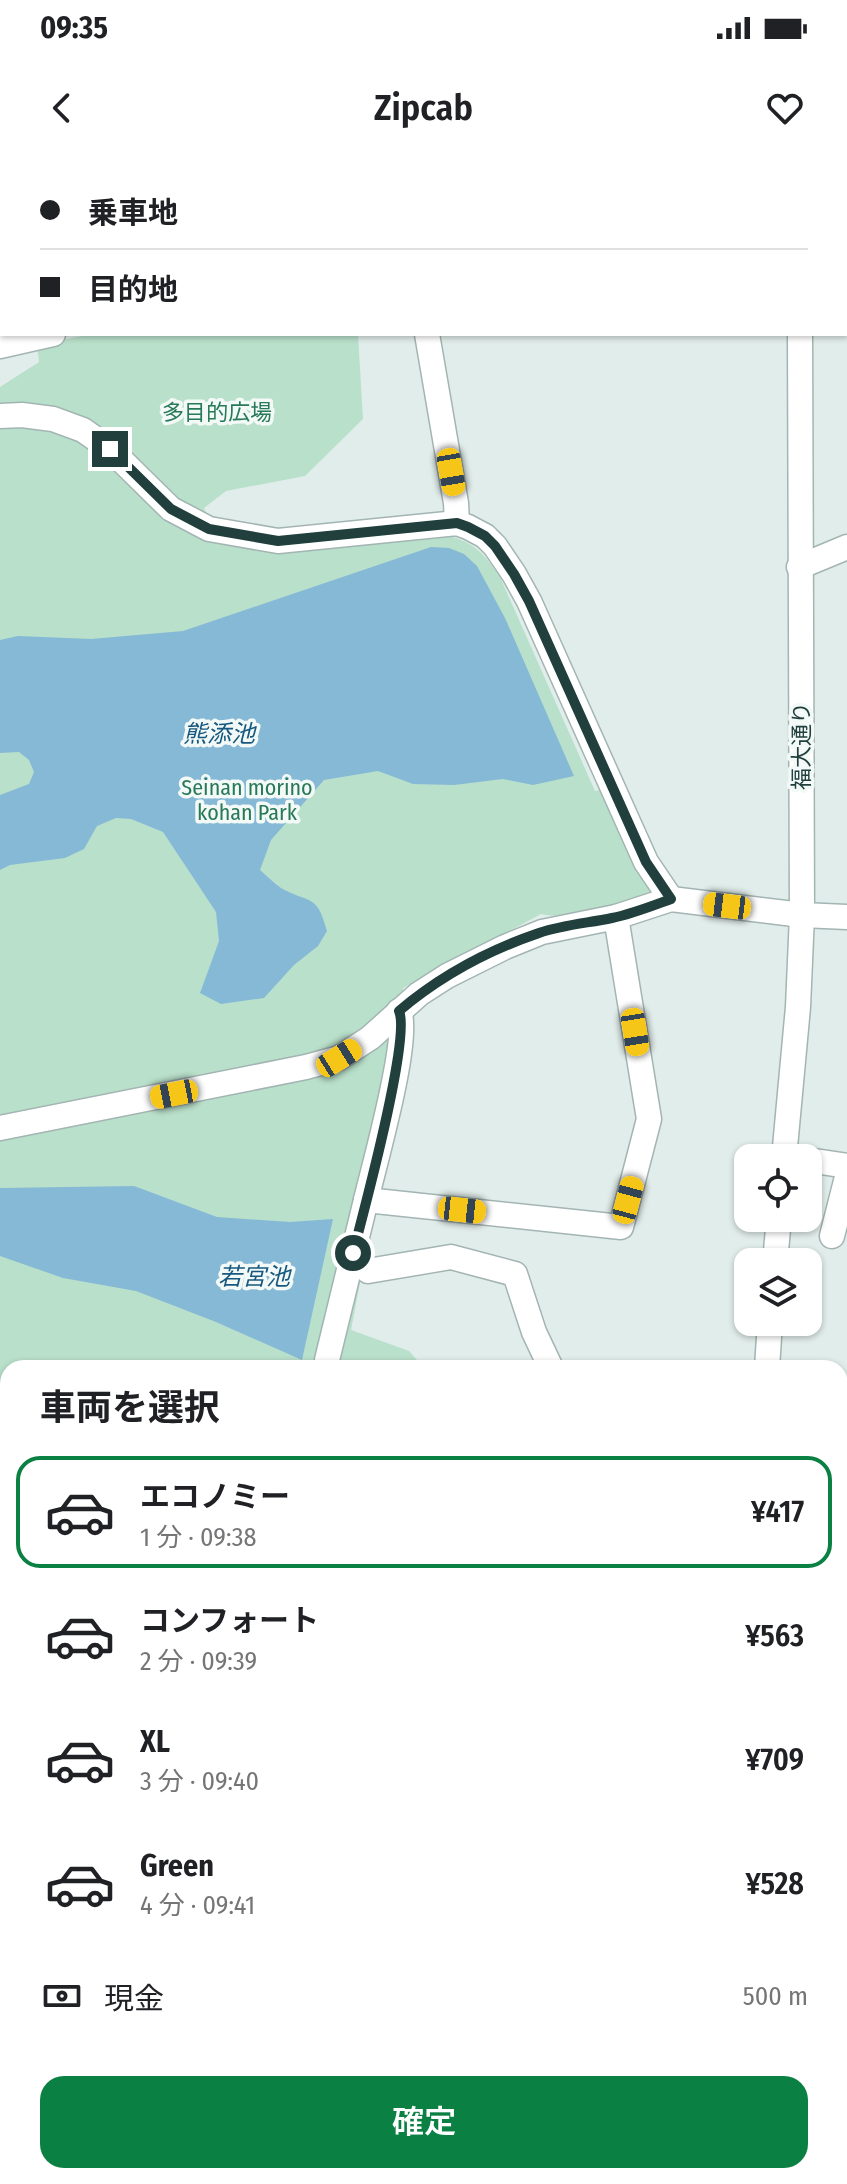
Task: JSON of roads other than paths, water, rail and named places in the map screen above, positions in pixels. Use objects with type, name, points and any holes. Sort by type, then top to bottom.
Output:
[{"type":"street","points":[[427,336],[457,523]]},
{"type":"street","name":"福大通り","points":[[793,1144],[802,915],[800,336]]},
{"type":"street","points":[[0,416],[53,419],[83,430],[110,449],[171,509],[209,529],[278,541],[457,523],[485,536],[514,574],[646,862],[671,899]]},
{"type":"street","points":[[799,567],[847,547]]},
{"type":"street","points":[[0,1128],[339,1058],[370,1038],[419,994],[505,947],[542,932],[616,917],[671,899],[802,915],[847,917]]},
{"type":"street","points":[[366,1200],[621,1227],[649,1119],[616,917]]},
{"type":"street","points":[[327,1360],[400,1054],[403,1020],[399,1011]]},
{"type":"street","points":[[822,1162],[847,1166]]},
{"type":"street","points":[[832,1236],[847,1177]]},
{"type":"street","points":[[368,1271],[451,1257],[515,1274],[534,1332],[547,1360]]},
{"type":"street","points":[[768,1360],[769,1336]]},
{"type":"water","name":"熊添池","points":[[431,547],[449,548],[464,554],[477,566],[505,618],[574,776],[533,785],[503,779],[454,785],[413,784],[378,771],[324,780],[271,840],[260,870],[281,888],[316,905],[327,931],[318,946],[294,965],[264,998],[221,1004],[200,993],[219,941],[216,912],[163,832],[131,819],[116,818],[97,826],[84,849],[65,858],[10,865],[0,870],[0,795],[29,784],[34,772],[29,760],[19,752],[0,753],[0,640],[18,636],[91,639],[183,631]]},
{"type":"water","name":"若宮池","points":[[134,1186],[217,1217],[290,1222],[333,1219],[302,1360],[136,1291],[63,1278],[0,1256],[0,1188]]},
{"type":"park label","name":"多目的広場","points":[[217,412]]},
{"type":"park label","name":"Seinan morino kohan Park","points":[[247,800]]}]
